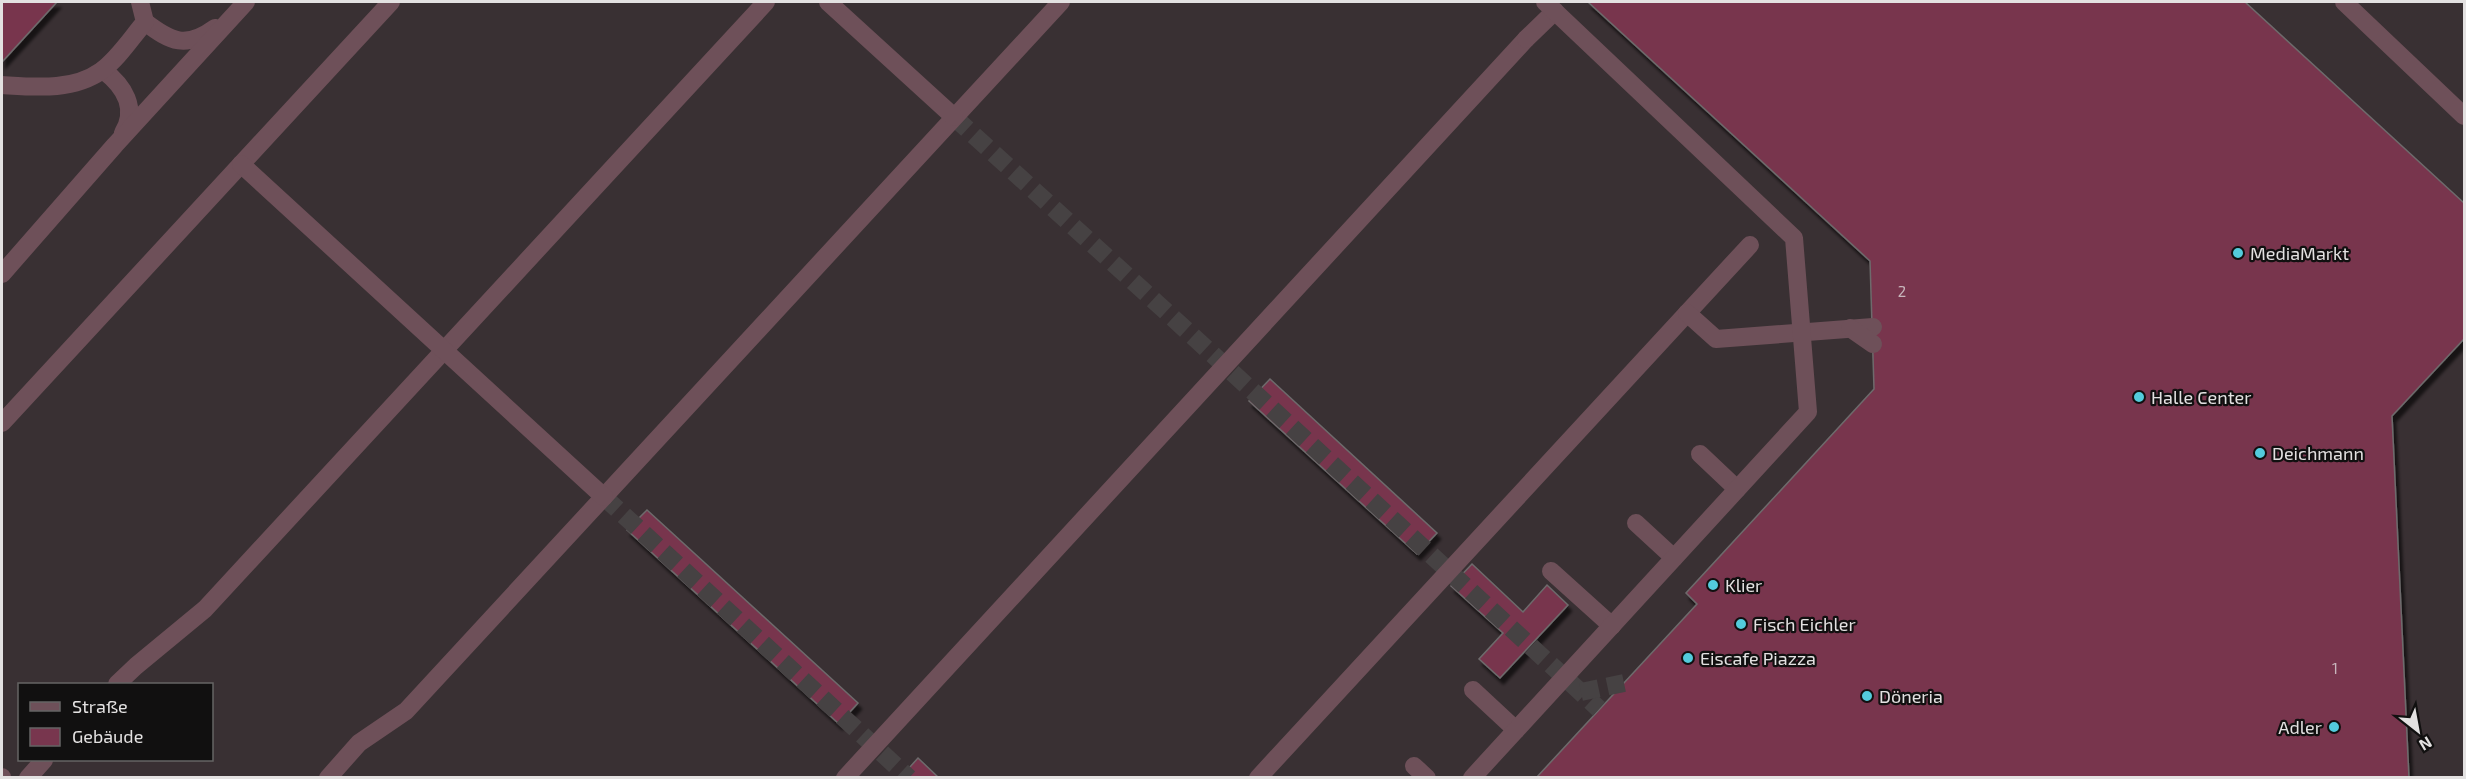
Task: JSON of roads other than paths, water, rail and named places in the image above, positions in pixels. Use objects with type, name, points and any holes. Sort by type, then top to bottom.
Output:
[{"type":"street","points":[[140,2],[145,22],[170,40],[185,41],[205,35],[241,7]]},
{"type":"street","points":[[2,423],[391,2]]},
{"type":"street","points":[[118,683],[205,609],[766,2]]},
{"type":"street","points":[[828,2],[954,117]]},
{"type":"street","points":[[328,777],[360,743],[406,711],[1061,2]]},
{"type":"street","points":[[2344,2],[2464,116]]},
{"type":"street","points":[[845,777],[1526,39],[1550,6],[1794,237],[1808,412],[1472,777]]},
{"type":"street","points":[[2,274],[115,145],[241,7]]},
{"type":"street","points":[[2,85],[29,87],[84,81],[103,70],[145,22]]},
{"type":"street","points":[[103,70],[116,80],[123,90],[130,110],[125,130],[115,145]]},
{"type":"street","points":[[241,164],[604,497]]},
{"type":"street","points":[[1258,777],[1750,245]]},
{"type":"street","points":[[1687,313],[1716,339],[1850,328],[1873,335]]},
{"type":"street","points":[[1700,454],[1737,489]]},
{"type":"street","points":[[1636,523],[1674,558]]},
{"type":"street","points":[[1551,571],[1612,626]]},
{"type":"street","points":[[1473,690],[1516,730]]},
{"type":"street","points":[[28,777],[42,761]]},
{"type":"tunnel","points":[[954,117],[1599,709]]},
{"type":"tunnel","points":[[604,497],[909,778]]},
{"type":"tunnel","points":[[1581,692],[1624,683]]},
{"type":"place","name":"MediaMarkt","points":[[2238,253]]},
{"type":"place","name":"Halle Center","points":[[2139,397]]},
{"type":"place","name":"Deichmann","points":[[2260,453]]},
{"type":"place","name":"Klier","points":[[1713,585]]},
{"type":"place","name":"Fisch Eichler","points":[[1741,624]]},
{"type":"place","name":"Eiscafe Piazza","points":[[1688,658]]},
{"type":"place","name":"Döneria","points":[[1867,696]]},
{"type":"place","name":"Adler","points":[[2334,727]]}]
